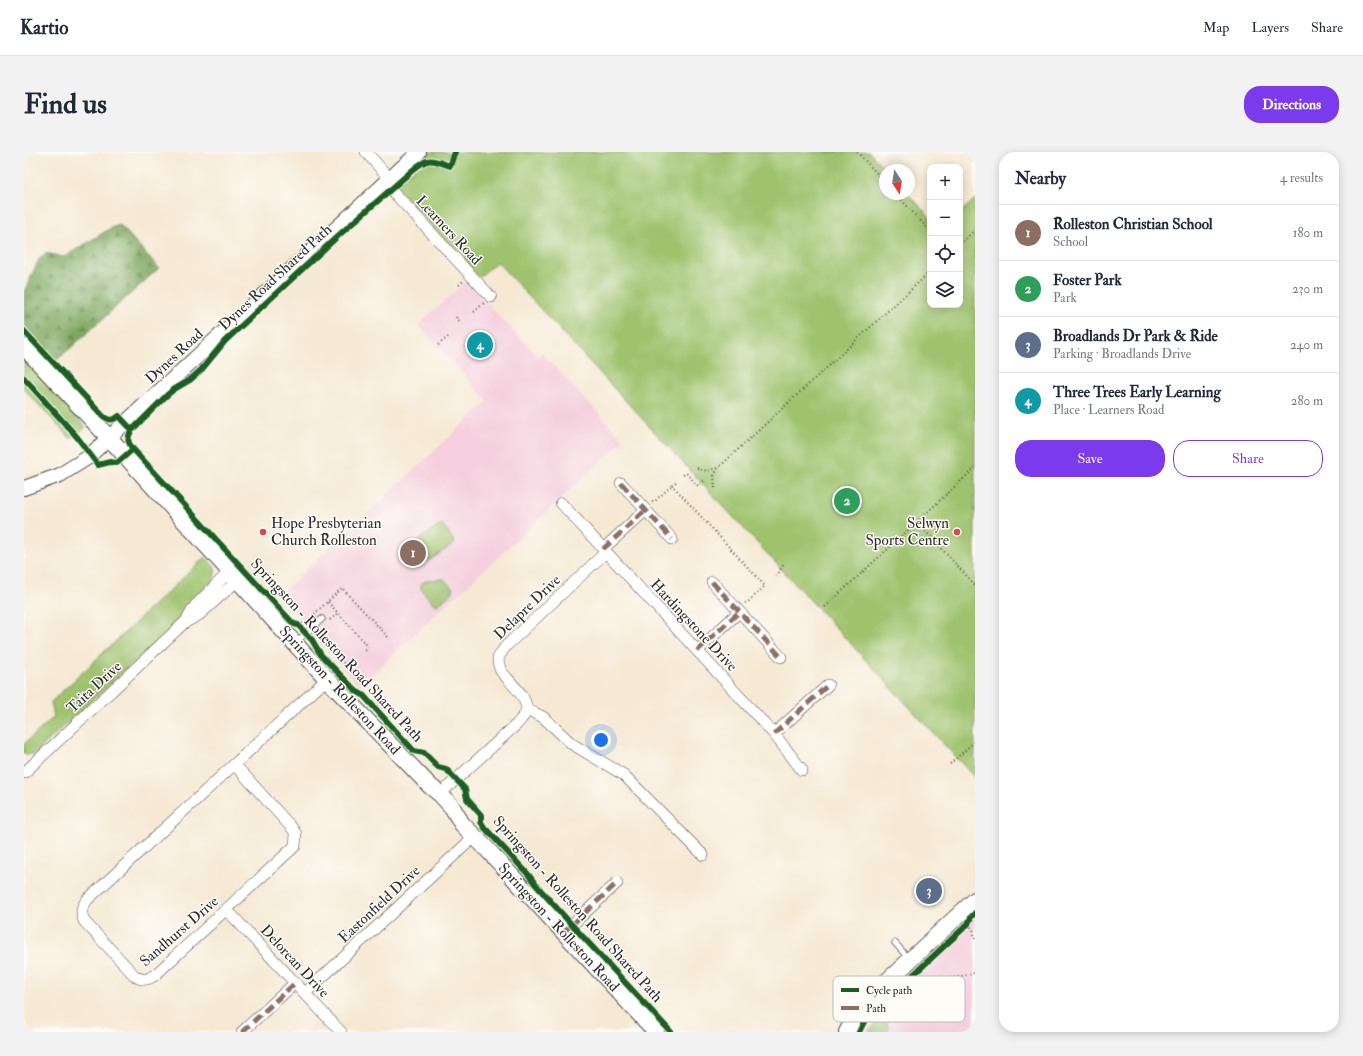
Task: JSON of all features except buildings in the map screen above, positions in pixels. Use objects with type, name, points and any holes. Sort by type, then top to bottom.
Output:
[{"type":"main road","name":"Springston - Rolleston Road","points":[[24,347],[234,576],[300,638],[327,679],[430,786],[440,794],[452,807],[462,824],[656,1032]]},
{"type":"main road","points":[[894,976],[975,900]]},
{"type":"main road","points":[[847,1032],[853,1022]]},
{"type":"street","name":"Learners Road","points":[[366,152],[388,181],[489,299]]},
{"type":"street","name":"Dynes Road","points":[[24,488],[50,480],[70,470],[87,458],[419,152]]},
{"type":"street","points":[[621,482],[647,506],[672,539]]},
{"type":"street","name":"Hardingstone Drive","points":[[561,503],[774,734],[802,770]]},
{"type":"street","points":[[604,551],[647,506]]},
{"type":"street","name":"Delapre Drive","points":[[526,709],[520,693],[500,669],[498,658],[505,647],[604,551]]},
{"type":"street","name":"Taita Drive","points":[[25,769],[184,623],[199,615],[234,576]]},
{"type":"street","points":[[712,582],[740,608],[781,657]]},
{"type":"street","points":[[697,651],[740,608]]},
{"type":"street","name":"Sandhurst Drive","points":[[235,765],[292,828],[296,834],[295,846],[155,975],[150,979],[140,979],[135,976],[84,921],[81,915],[83,906],[87,900],[327,679]]},
{"type":"street","points":[[774,734],[828,685]]},
{"type":"street","points":[[440,794],[517,724],[524,715],[526,709],[543,717],[572,744],[624,775],[703,855]]},
{"type":"street","name":"Eastonfield Drive","points":[[305,993],[474,837]]},
{"type":"street","points":[[563,933],[617,883]]},
{"type":"street","name":"Delorean Drive","points":[[227,910],[341,1032]]},
{"type":"street","points":[[242,1032],[294,983]]},
{"type":"lane","points":[[300,638],[322,619]]},
{"type":"lane","points":[[895,943],[910,960]]},
{"type":"path","points":[[857,152],[879,176]]},
{"type":"path","points":[[902,200],[927,228]]},
{"type":"path","points":[[963,241],[975,230]]},
{"type":"path","points":[[715,488],[714,476],[718,468],[927,275]]},
{"type":"path","points":[[474,312],[489,299]]},
{"type":"path","points":[[456,317],[460,322]]},
{"type":"path","points":[[438,345],[448,337]]},
{"type":"path","points":[[697,468],[707,471],[718,468]]},
{"type":"path","points":[[825,607],[975,468]]},
{"type":"path","points":[[683,475],[686,473],[698,486],[706,479]]},
{"type":"path","points":[[647,506],[676,482]]},
{"type":"path","points":[[672,485],[765,586],[740,608]]},
{"type":"path","points":[[917,522],[975,585]]},
{"type":"path","points":[[776,576],[780,573],[780,568],[785,564]]},
{"type":"path","points":[[298,625],[306,622],[342,588],[390,639]]},
{"type":"path","points":[[348,593],[351,590]]},
{"type":"path","points":[[328,602],[367,645],[368,648],[363,652]]},
{"type":"path","points":[[306,622],[354,676]]},
{"type":"path","points":[[950,764],[975,741]]},
{"type":"path","points":[[962,930],[971,918]]},
{"type":"path","points":[[968,924],[973,929],[975,939]]},
{"type":"path","points":[[962,976],[975,973]]},
{"type":"shaded area","points":[[466,281],[538,357],[542,353],[624,440],[359,686],[282,597],[276,598],[488,401],[418,325]]},
{"type":"shaded area","points":[[975,916],[975,1032],[861,1032],[866,1022],[965,1022],[965,976],[914,976],[967,928]]},
{"type":"green space","points":[[429,152],[448,152],[448,155],[452,152],[869,152],[880,164],[879,164],[879,200],[914,200],[927,214],[927,308],[963,308],[963,210],[975,199],[975,778],[497,262],[479,277],[401,192],[397,184],[423,161]]},
{"type":"green space","points":[[120,225],[159,268],[56,361],[24,325],[24,292],[39,259],[46,253],[64,257],[111,228]]},
{"type":"green space","points":[[24,360],[86,427],[71,439],[24,389]]},
{"type":"green space","points":[[442,524],[455,543],[420,567],[407,548]]},
{"type":"green space","points":[[205,557],[215,567],[215,575],[212,583],[189,606],[180,619],[34,754],[24,754],[24,744],[54,717],[51,702]]},
{"type":"green space","points":[[444,579],[453,589],[453,592],[438,605],[433,603],[421,589],[421,584],[427,580]]},
{"type":"green space","points":[[877,1022],[887,1022],[889,1032],[869,1032]]},
{"type":"marked path","points":[[621,483],[672,539]]},
{"type":"marked path","points":[[603,549],[646,510]]},
{"type":"marked path","points":[[712,582],[781,657]]},
{"type":"marked path","points":[[697,651],[739,612]]},
{"type":"marked path","points":[[774,734],[828,685]]},
{"type":"marked path","points":[[563,933],[617,883]]},
{"type":"marked path","points":[[242,1032],[295,983]]},
{"type":"cycle path","name":"Dynes Road Shared Path","points":[[455,152],[450,166],[431,160],[419,165],[339,235],[225,341],[202,369],[190,380],[166,396],[132,430],[129,435],[129,442],[133,449],[290,620],[294,624],[298,625],[312,640],[321,655],[356,691],[363,695],[414,751],[424,753],[438,767],[446,769],[465,789],[467,799],[481,815],[481,822],[484,827],[671,1032]]},
{"type":"cycle path","points":[[24,331],[102,415],[110,420],[119,416],[132,430]]},
{"type":"cycle path","points":[[24,378],[77,437],[98,465],[110,462],[117,463],[133,449]]},
{"type":"cycle path","points":[[912,976],[968,924],[971,917],[975,913]]},
{"type":"cycle path","points":[[859,1032],[864,1022]]},
{"type":"place","name":"Three Trees Early Learning","points":[[480,345]]},
{"type":"place","name":"Foster Park","points":[[847,501]]},
{"type":"place","name":"Hope Presbyterian Church Rolleston","points":[[263,532]]},
{"type":"place","name":"Selwyn Sports Centre","points":[[957,532]]},
{"type":"place","name":"Rolleston Christian School","points":[[413,553]]},
{"type":"place","name":"Broadlands Dr Park & Ride","points":[[929,891]]}]
